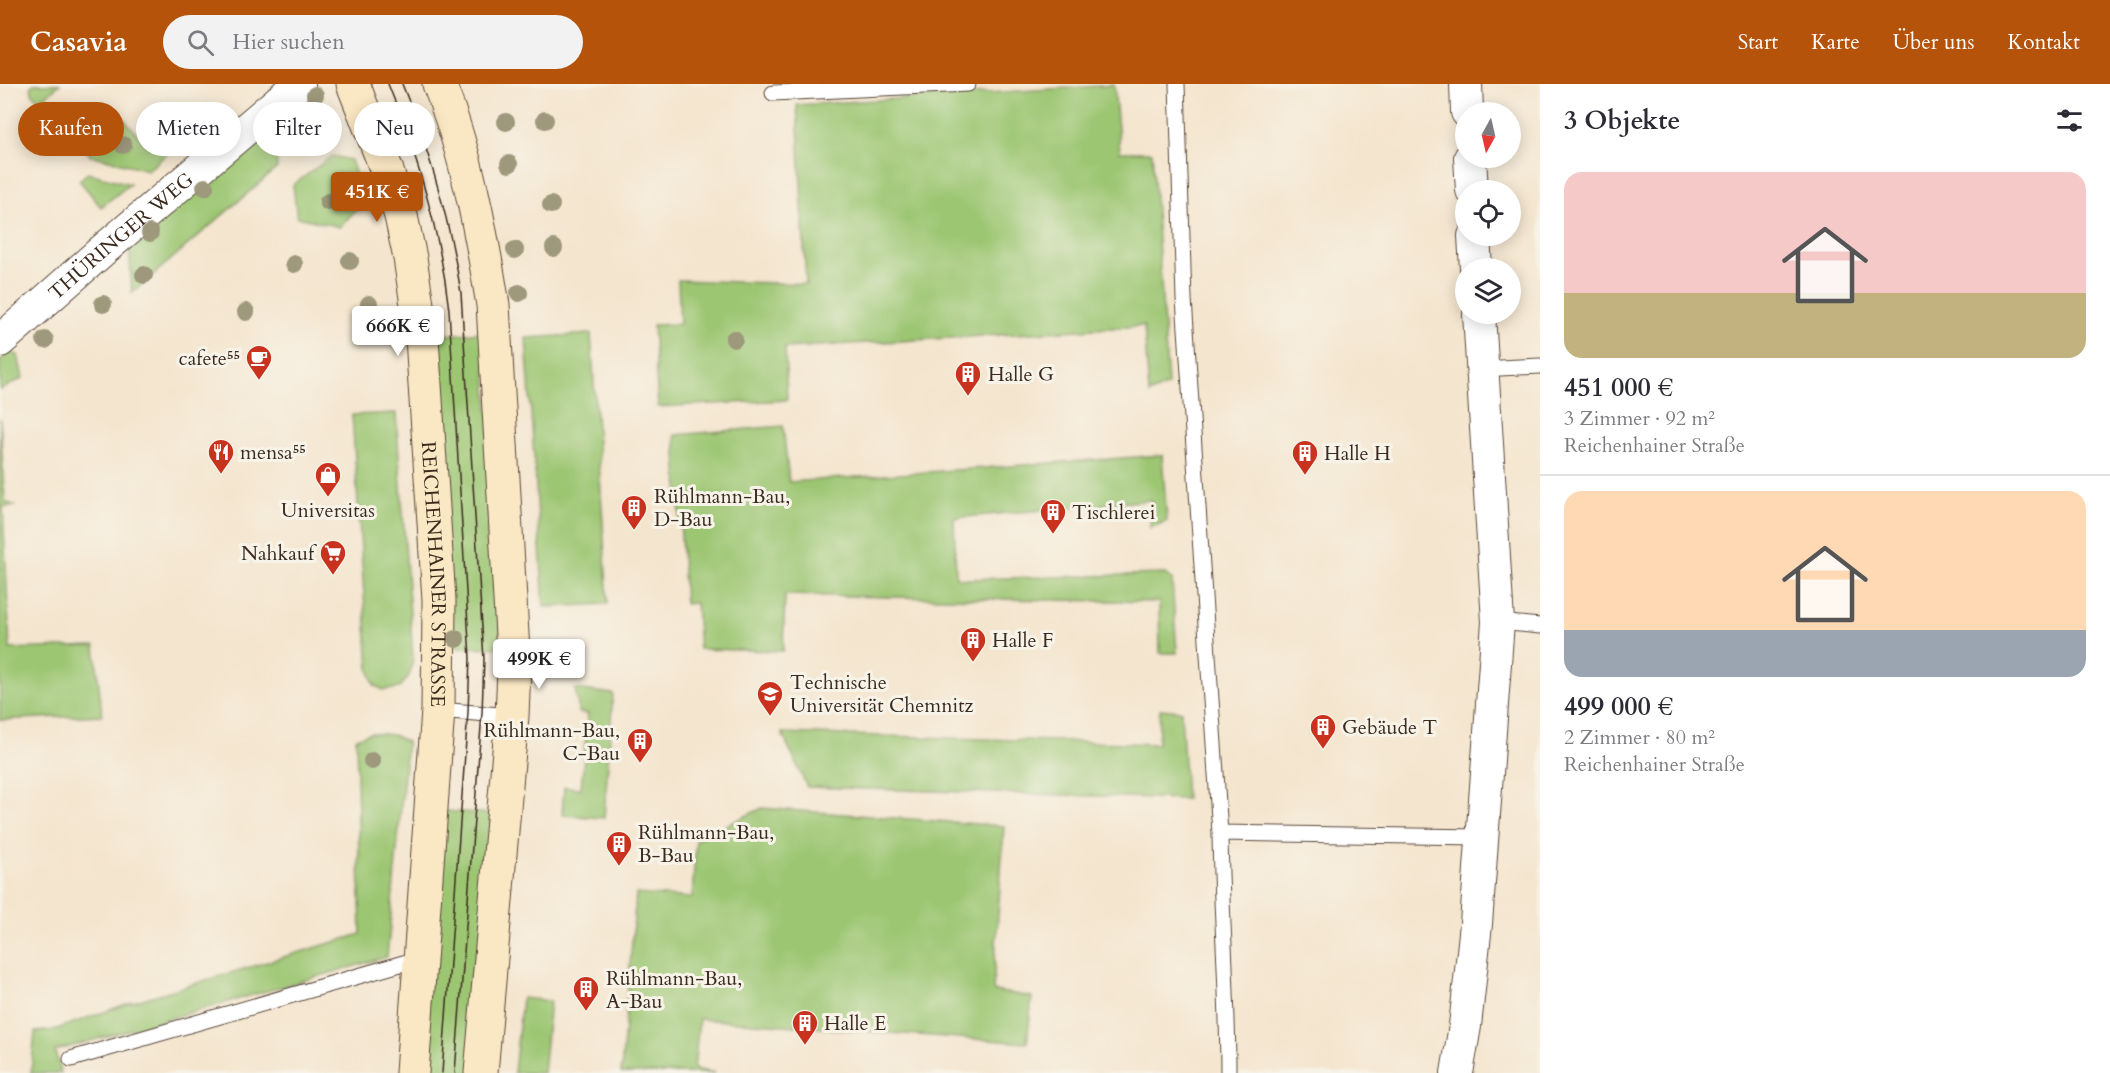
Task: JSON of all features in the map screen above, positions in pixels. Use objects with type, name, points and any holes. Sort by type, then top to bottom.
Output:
[{"type":"street","name":"THÜRINGER WEG","points":[[0,342],[103,250],[299,84]]},
{"type":"street","name":"REICHENHAINER STRASSE","points":[[353,84],[386,168],[401,216],[422,338],[439,600],[438,710],[412,1073]]},
{"type":"street","points":[[439,84],[465,167],[493,305],[513,660],[512,716],[481,1073]]},
{"type":"street","points":[[1466,84],[1467,102]]},
{"type":"street","points":[[1457,1073],[1465,1026],[1476,924],[1480,837],[1498,622],[1480,324]]},
{"type":"lane","points":[[773,93],[968,84]]},
{"type":"lane","points":[[1177,84],[1184,299],[1220,832],[1221,915],[1228,1003],[1228,1073]]},
{"type":"lane","points":[[1482,369],[1540,366]]},
{"type":"lane","points":[[1498,622],[1540,626]]},
{"type":"lane","points":[[438,710],[512,716]]},
{"type":"lane","points":[[1220,832],[1480,837]]},
{"type":"lane","points":[[71,1059],[421,958]]},
{"type":"green space","points":[[60,84],[40,101],[32,93],[31,86]]},
{"type":"green space","points":[[1114,85],[1120,152],[1152,152],[1168,385],[1149,394],[1144,326],[785,348],[787,400],[658,407],[653,325],[680,324],[678,280],[806,284],[797,105]]},
{"type":"green space","points":[[124,119],[136,133],[136,156],[164,156],[148,170],[94,156],[124,156]]},
{"type":"green space","points":[[253,138],[253,156],[276,156],[277,168],[132,293],[129,244],[232,156],[241,156],[241,148]]},
{"type":"green space","points":[[332,156],[351,160],[364,201],[340,227],[297,217],[293,185]]},
{"type":"green space","points":[[88,173],[130,184],[101,207],[79,180]]},
{"type":"green space","points":[[484,332],[502,648],[451,647],[433,336]]},
{"type":"green space","points":[[591,334],[608,604],[544,607],[526,338]]},
{"type":"green space","points":[[10,352],[18,355],[23,378],[0,390],[0,361]]},
{"type":"green space","points":[[396,413],[413,659],[409,676],[399,688],[383,690],[374,685],[369,669],[352,415]]},
{"type":"green space","points":[[0,418],[5,502],[16,506],[3,507],[10,649],[95,646],[102,715],[0,720]]},
{"type":"green space","points":[[783,426],[789,482],[1162,455],[1167,521],[1150,528],[1151,500],[954,518],[956,577],[965,579],[1165,574],[1172,580],[1177,653],[1160,653],[1159,602],[785,595],[783,651],[699,649],[696,603],[685,604],[675,435]]},
{"type":"green space","points":[[575,689],[613,694],[604,818],[562,815],[564,787],[581,788],[588,714],[579,713]]},
{"type":"green space","points":[[1160,709],[1181,711],[1186,799],[807,787],[782,733],[1158,744]]},
{"type":"green space","points":[[370,733],[393,735],[407,742],[387,957],[55,1051],[61,1073],[31,1073],[35,1032],[54,1030],[129,1003],[361,934],[356,738]]},
{"type":"green space","points":[[762,808],[1004,826],[993,991],[1032,997],[1027,1043],[699,1019],[694,1069],[715,1073],[621,1073],[636,894],[692,898],[696,840]]},
{"type":"green space","points":[[443,811],[494,814],[473,1073],[421,1073]]},
{"type":"green space","points":[[522,998],[550,1001],[543,1073],[514,1073]]},
{"type":"tram line","points":[[388,84],[418,167],[434,223],[445,281],[449,310],[470,658],[442,1073]]},
{"type":"tram line","points":[[402,84],[438,187],[461,293],[484,659],[455,1073]]},
{"type":"place","name":"cafete⁵⁵","points":[[259,381]]},
{"type":"place","name":"Halle G","points":[[968,397]]},
{"type":"place","name":"mensa⁵⁵","points":[[221,475]]},
{"type":"place","name":"Halle H","points":[[1305,476]]},
{"type":"place","name":"Universitas","points":[[328,498]]},
{"type":"place","name":"Rühlmann-Bau, D-Bau","points":[[634,531]]},
{"type":"place","name":"Tischlerei","points":[[1053,535]]},
{"type":"place","name":"Nahkauf","points":[[333,576]]},
{"type":"place","name":"Halle F","points":[[973,663]]},
{"type":"place","name":"Technische Universität Chemnitz","points":[[770,717]]},
{"type":"place","name":"Gebäude T","points":[[1323,750]]},
{"type":"place","name":"Rühlmann-Bau, C-Bau","points":[[640,764]]},
{"type":"place","name":"Rühlmann-Bau, B-Bau","points":[[619,867]]},
{"type":"place","name":"Rühlmann-Bau, A-Bau","points":[[586,1012]]},
{"type":"place","name":"Halle E","points":[[805,1046]]}]
